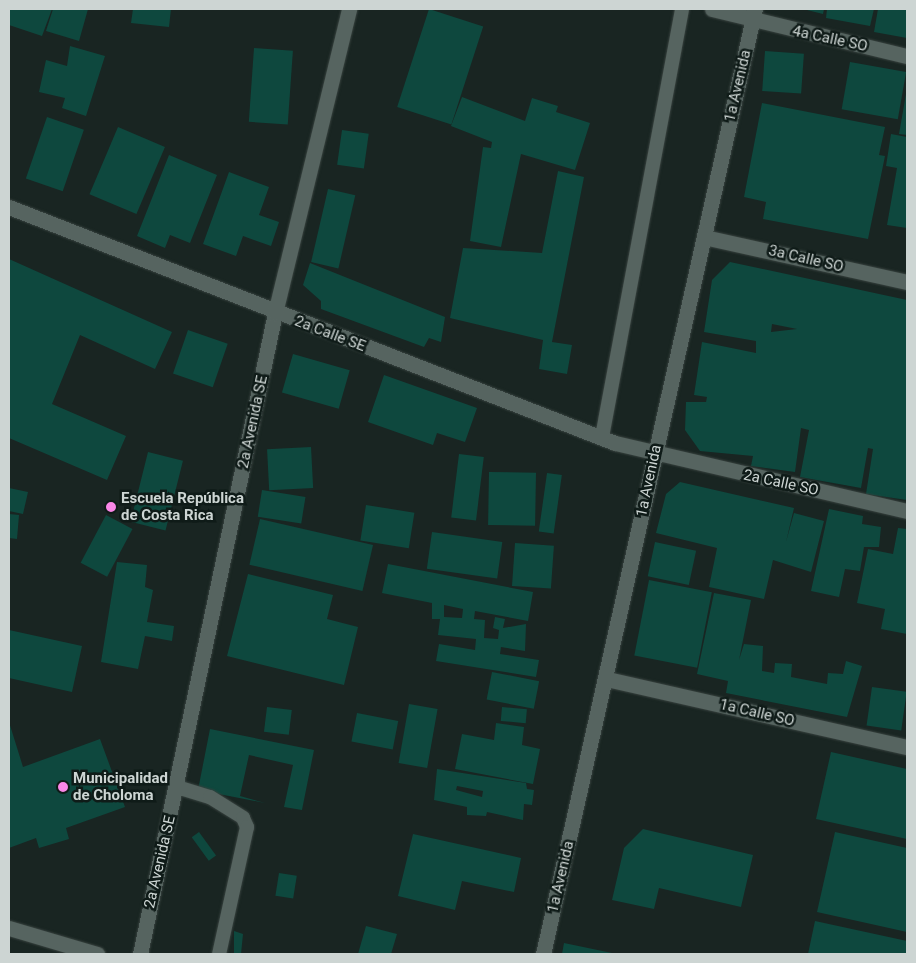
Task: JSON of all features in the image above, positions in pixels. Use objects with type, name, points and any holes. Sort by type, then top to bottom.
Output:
[{"type":"street","name":"2a Avenida SE","points":[[140,954],[177,787],[275,313],[349,9]]},
{"type":"street","name":"4a Calle SO","points":[[712,9],[754,15],[907,56]]},
{"type":"street","name":"1a Avenida","points":[[543,954],[607,678],[654,455],[754,15]]},
{"type":"street","name":"2a Calle SE","points":[[9,207],[275,313],[654,455]]},
{"type":"street","name":"3a Calle SO","points":[[704,237],[907,282]]},
{"type":"street","name":"2a Calle SO","points":[[654,455],[907,510]]},
{"type":"street","name":"1a Calle SO","points":[[607,678],[907,747]]},
{"type":"street","points":[[9,928],[97,954]]},
{"type":"lane","points":[[602,437],[682,9]]},
{"type":"lane","points":[[177,787],[210,797],[244,818],[247,827],[219,954]]},
{"type":"building","points":[[9,9],[52,9],[42,36],[9,25]]},
{"type":"building","points":[[53,9],[88,9],[79,41],[46,31]]},
{"type":"building","points":[[133,9],[171,9],[169,27],[131,23]]},
{"type":"building","points":[[429,9],[483,27],[451,125],[397,107]]},
{"type":"building","points":[[803,9],[824,9],[823,14]]},
{"type":"building","points":[[827,9],[874,9],[870,26],[826,18]]},
{"type":"building","points":[[878,9],[907,9],[907,38],[874,32]]},
{"type":"building","points":[[70,46],[105,56],[86,116],[62,108],[65,98],[39,92],[46,60],[67,66]]},
{"type":"building","points":[[254,48],[293,51],[288,125],[249,122]]},
{"type":"building","points":[[765,51],[804,54],[801,94],[762,91]]},
{"type":"building","points":[[850,62],[906,72],[898,119],[842,109]]},
{"type":"building","points":[[907,94],[907,135],[899,134]]},
{"type":"building","points":[[462,97],[525,121],[532,98],[558,106],[556,112],[590,123],[575,170],[521,154],[501,247],[470,241],[483,147],[491,148],[492,142],[451,126]]},
{"type":"building","points":[[762,103],[885,127],[879,155],[885,156],[868,239],[763,219],[766,202],[744,197]]},
{"type":"building","points":[[47,117],[84,130],[63,191],[26,178]]},
{"type":"building","points":[[118,127],[165,147],[136,214],[89,194]]},
{"type":"building","points":[[342,130],[369,134],[364,168],[337,165]]},
{"type":"building","points":[[891,134],[907,137],[907,228],[887,225],[897,168],[886,166]]},
{"type":"building","points":[[169,155],[217,175],[190,243],[170,235],[165,248],[137,236]]},
{"type":"building","points":[[558,171],[584,177],[552,342],[572,345],[567,374],[539,369],[543,340],[450,318],[463,248],[542,253]]},
{"type":"building","points":[[229,172],[269,187],[259,215],[279,222],[271,246],[243,236],[236,256],[203,244]]},
{"type":"building","points":[[328,189],[355,195],[338,268],[311,262]]},
{"type":"building","points":[[9,259],[172,332],[155,369],[80,335],[52,404],[126,436],[107,480],[9,438]]},
{"type":"building","points":[[730,262],[907,300],[907,500],[866,494],[873,449],[868,448],[861,488],[800,477],[809,430],[801,428],[795,472],[751,466],[753,456],[700,451],[685,430],[686,402],[706,402],[707,397],[694,395],[702,342],[756,353],[756,341],[704,332],[712,280]],"holes":[[[772,324],[797,329],[771,332]]]},
{"type":"building","points":[[310,263],[445,317],[441,342],[429,338],[424,347],[321,309],[321,301],[303,285]]},
{"type":"building","points":[[188,330],[228,344],[213,387],[173,373]]},
{"type":"building","points":[[293,354],[350,370],[339,409],[282,392]]},
{"type":"building","points":[[384,375],[477,408],[465,442],[437,433],[433,445],[368,422]]},
{"type":"building","points":[[311,447],[313,488],[269,490],[267,449]]},
{"type":"building","points":[[148,452],[183,461],[166,531],[131,522]]},
{"type":"building","points":[[459,454],[484,457],[476,521],[451,518]]},
{"type":"building","points":[[489,472],[536,473],[535,526],[488,525]]},
{"type":"building","points":[[547,473],[562,475],[554,534],[539,531]]},
{"type":"building","points":[[680,482],[794,508],[786,542],[794,513],[824,521],[811,572],[773,560],[764,599],[709,587],[717,548],[656,533],[666,494]]},
{"type":"building","points":[[9,488],[28,492],[23,514],[9,511]]},
{"type":"building","points":[[262,490],[305,497],[301,524],[258,517]]},
{"type":"building","points":[[366,505],[414,513],[409,548],[360,541]]},
{"type":"building","points":[[829,509],[863,516],[862,524],[881,527],[879,547],[864,547],[860,571],[845,569],[839,597],[811,591]]},
{"type":"building","points":[[9,514],[19,515],[17,539],[9,538]]},
{"type":"building","points":[[106,515],[132,529],[107,577],[81,563]]},
{"type":"building","points":[[260,519],[373,545],[362,591],[249,565]]},
{"type":"building","points":[[898,528],[907,529],[907,634],[881,629],[885,609],[857,603],[868,549],[893,554]]},
{"type":"building","points":[[432,532],[502,542],[497,579],[427,569]]},
{"type":"building","points":[[655,542],[696,551],[689,585],[648,576]]},
{"type":"building","points":[[515,543],[554,546],[551,589],[512,586]]},
{"type":"building","points":[[117,562],[147,565],[145,587],[153,590],[147,622],[174,626],[172,641],[145,636],[138,669],[101,662]]},
{"type":"building","points":[[388,564],[533,592],[528,621],[475,611],[474,619],[485,620],[484,638],[498,639],[499,630],[493,628],[495,617],[505,619],[503,628],[526,624],[525,651],[501,647],[500,654],[539,660],[536,677],[436,661],[439,644],[475,650],[476,639],[438,635],[440,619],[432,619],[432,603],[382,593]],"holes":[[[444,605],[463,609],[462,618],[444,617]]]},
{"type":"building","points":[[248,574],[333,595],[327,619],[358,627],[344,685],[227,656]]},
{"type":"building","points":[[649,580],[712,592],[697,668],[634,656]]},
{"type":"building","points":[[714,593],[751,600],[739,660],[744,644],[763,646],[762,671],[774,673],[775,663],[792,664],[791,677],[827,684],[828,673],[843,674],[846,661],[862,666],[847,717],[726,693],[728,681],[697,674]]},
{"type":"building","points":[[9,630],[82,646],[72,692],[9,678]]},
{"type":"building","points":[[492,672],[539,681],[534,709],[487,699]]},
{"type":"building","points":[[872,687],[907,692],[901,730],[867,726]]},
{"type":"building","points":[[409,704],[438,709],[427,768],[399,763]]},
{"type":"building","points":[[267,707],[292,710],[289,735],[264,732]]},
{"type":"building","points":[[502,707],[527,709],[526,723],[501,721]]},
{"type":"building","points":[[357,713],[398,721],[393,749],[351,741]]},
{"type":"building","name":"Municipalidad de Choloma","points":[[9,722],[23,767],[100,739],[125,807],[66,828],[69,839],[39,848],[36,838],[9,848]]},
{"type":"building","points":[[496,723],[524,727],[522,745],[540,749],[533,784],[455,769],[462,734],[494,740]]},
{"type":"building","points":[[210,729],[314,750],[302,810],[284,807],[293,765],[249,755],[240,796],[265,803],[198,790]]},
{"type":"building","points":[[831,752],[907,769],[907,839],[816,819]]},
{"type":"building","points":[[437,769],[526,783],[527,789],[534,790],[532,805],[524,804],[523,820],[487,812],[486,816],[467,815],[467,807],[434,800]],"holes":[[[457,786],[483,791],[482,797],[456,790]]]},
{"type":"building","points":[[643,829],[753,855],[741,907],[659,888],[654,909],[612,900],[624,848]]},
{"type":"building","points":[[199,832],[216,855],[209,861],[192,837]]},
{"type":"building","points":[[835,832],[907,848],[907,932],[817,912]]},
{"type":"building","points":[[413,834],[521,858],[514,892],[462,881],[455,910],[398,896]]},
{"type":"building","points":[[279,873],[297,876],[293,899],[275,896]]},
{"type":"building","points":[[815,921],[907,941],[907,954],[808,954]]},
{"type":"building","points":[[366,926],[397,934],[391,954],[358,954]]},
{"type":"building","points":[[234,931],[243,934],[241,954],[234,954]]},
{"type":"building","points":[[564,943],[612,953],[612,954],[562,954]]},
{"type":"place","name":"Escuela República de Costa Rica","points":[[111,507]]},
{"type":"place","name":"Municipalidad de Choloma","points":[[63,787]]}]
